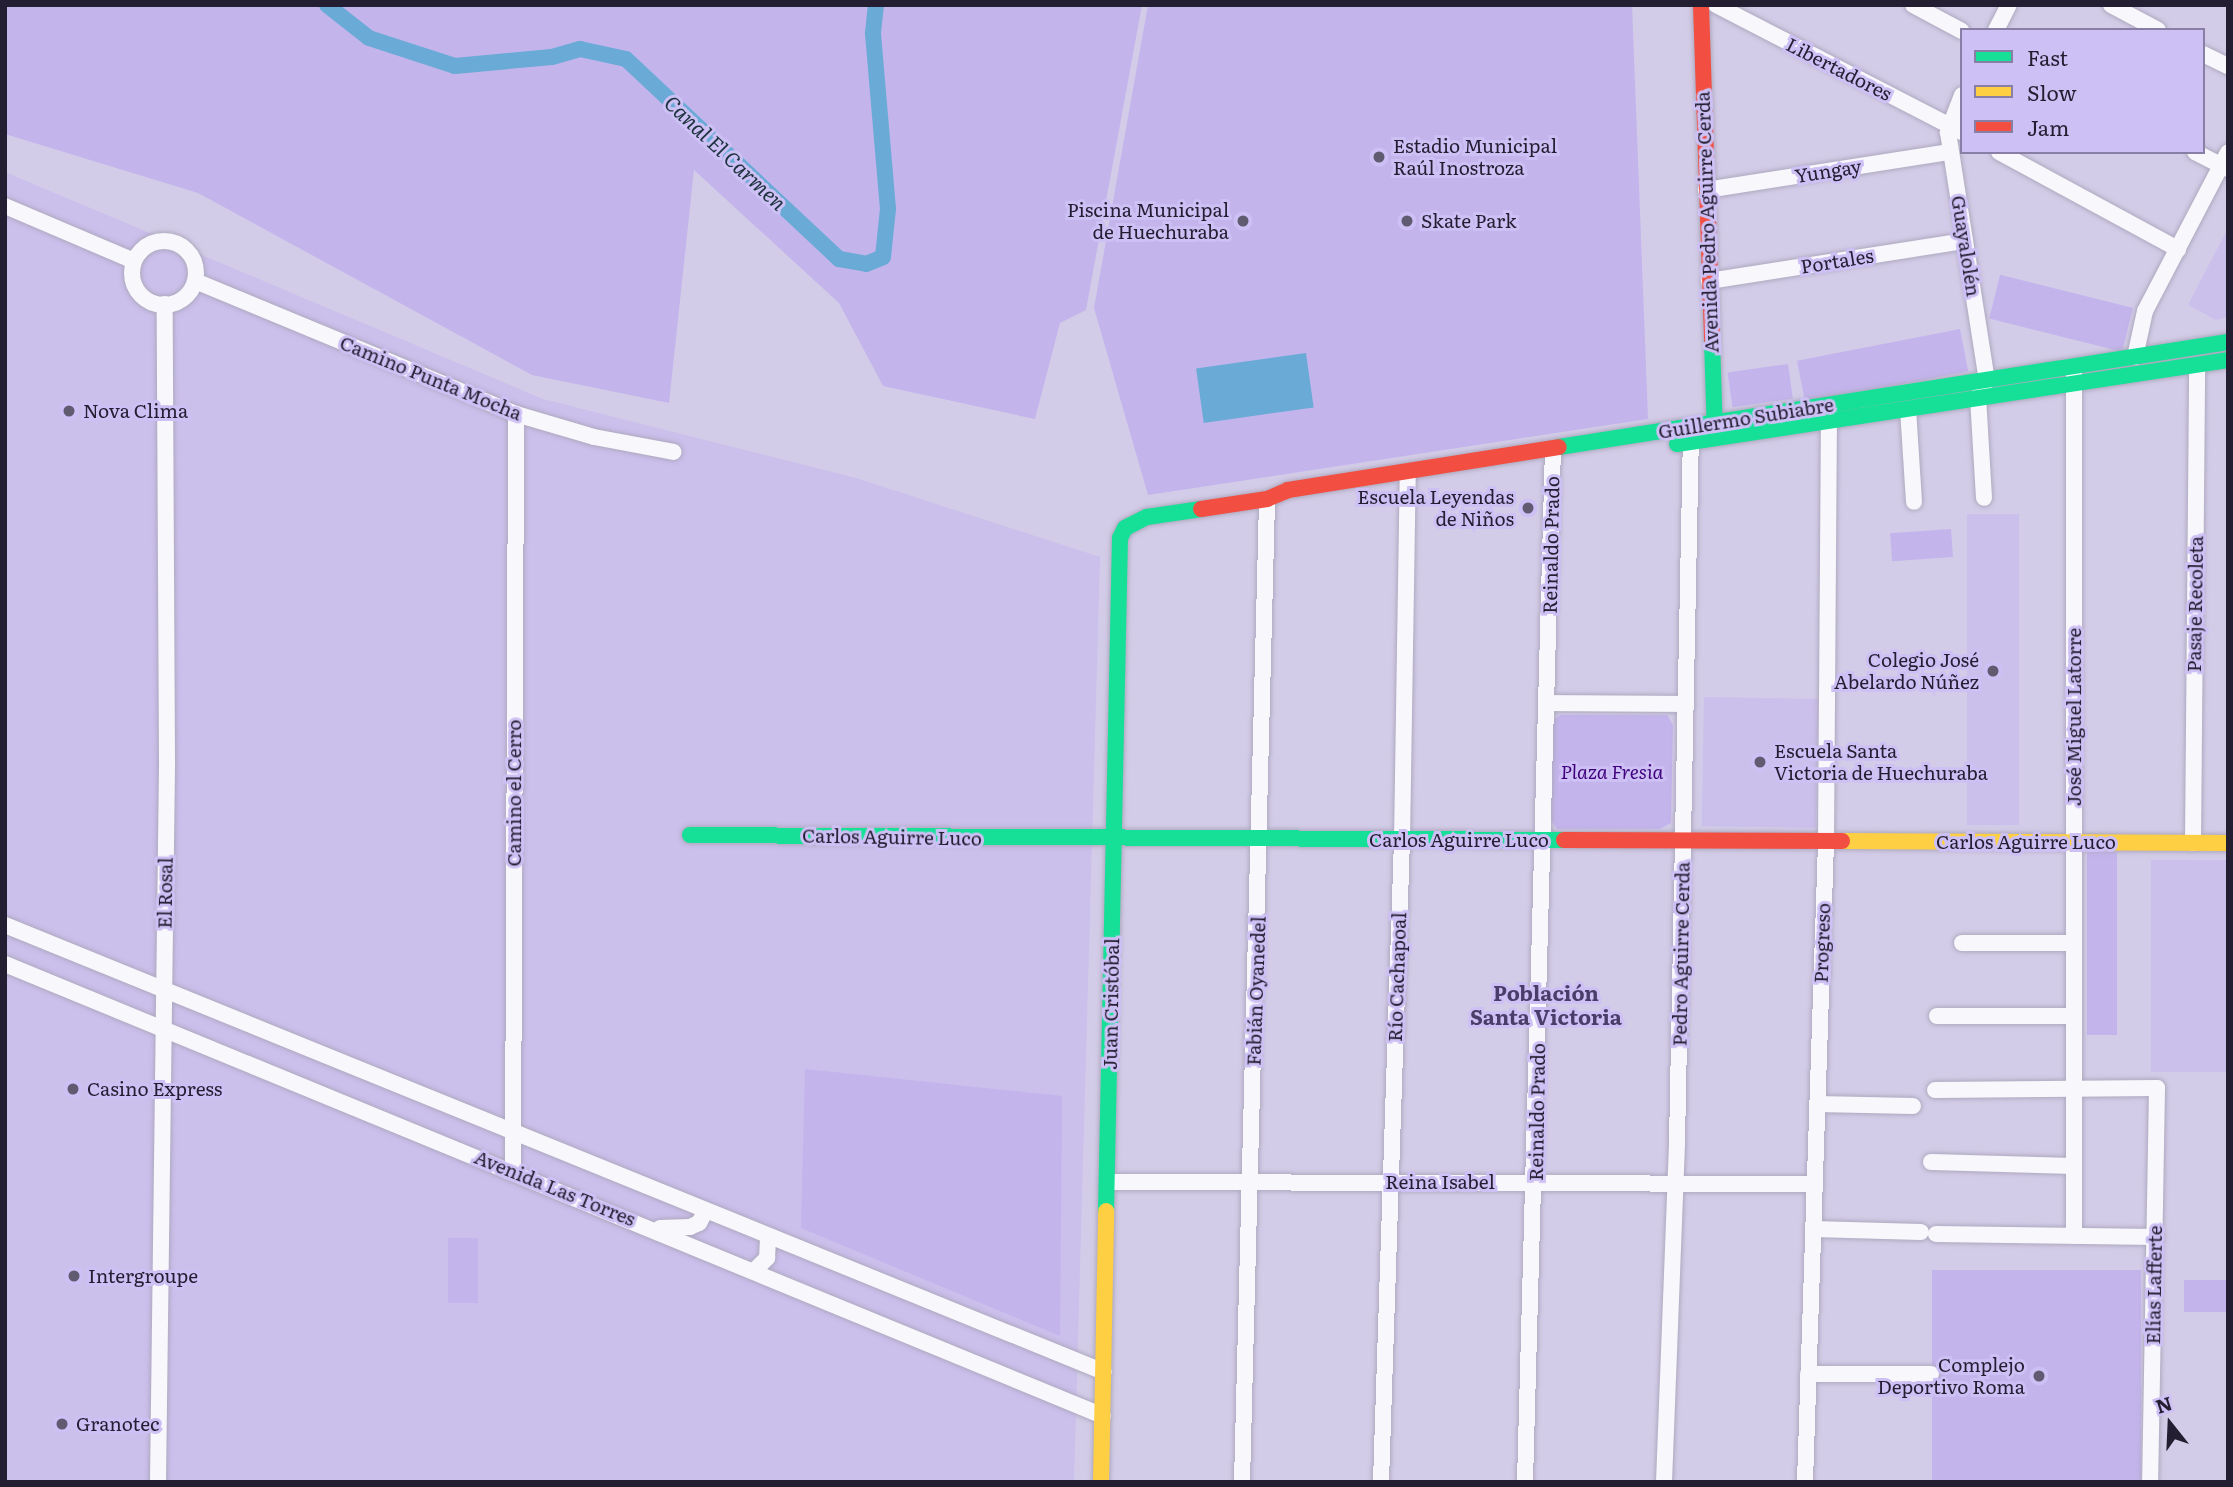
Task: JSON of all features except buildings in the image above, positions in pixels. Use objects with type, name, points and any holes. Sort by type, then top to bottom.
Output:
[{"type":"street","name":"Avenida Pedro Aguirre Cerda","points":[[1701,5],[1714,431]]},
{"type":"street","name":"Libertadores","points":[[1716,5],[1955,129]]},
{"type":"street","points":[[1913,5],[1960,30]]},
{"type":"street","points":[[1997,28],[2009,5]]},
{"type":"street","points":[[2111,5],[2154,28]]},
{"type":"street","points":[[2205,55],[2228,66]]},
{"type":"street","points":[[1955,129],[1960,105]]},
{"type":"street","name":"Guayalolén","points":[[1955,129],[1951,152],[1987,380]]},
{"type":"street","name":"Yungay","points":[[1706,190],[1951,152]]},
{"type":"street","points":[[2002,154],[2178,248]]},
{"type":"street","points":[[2135,357],[2143,315],[2225,162],[2201,154]]},
{"type":"street","points":[[5,206],[134,261]]},
{"type":"street","points":[[169,241],[194,260],[195,281],[184,298],[165,304],[138,291],[132,271],[134,261],[148,245],[169,241]]},
{"type":"street","name":"Portales","points":[[1709,281],[1965,241]]},
{"type":"street","name":"Camino Punta Mocha","points":[[195,281],[516,414],[594,437],[674,452]]},
{"type":"street","name":"El Rosal","points":[[158,1482],[164,989],[165,304]]},
{"type":"street","name":"Guillermo Subiabre","points":[[1125,528],[1147,517],[1266,499],[1288,490],[1408,478],[1829,413],[1987,380],[2228,342]]},
{"type":"street","name":"Guillermo Subiabre","points":[[1829,413],[1908,409],[2228,360]]},
{"type":"street","name":"Pasaje Recoleta","points":[[2193,843],[2197,365]]},
{"type":"street","name":"José Miguel Latorre","points":[[2074,1236],[2075,366]]},
{"type":"street","points":[[1984,498],[1978,397],[1987,380]]},
{"type":"street","points":[[1908,409],[1914,502]]},
{"type":"street","name":"Progreso","points":[[1805,1482],[1826,842],[1829,413]]},
{"type":"street","name":"Camino el Cerro","points":[[513,1171],[516,414]]},
{"type":"street","name":"Pedro Aguirre Cerda","points":[[1664,1482],[1684,841],[1691,434]]},
{"type":"street","name":"Reinaldo Prado","points":[[1525,1482],[1553,456]]},
{"type":"street","name":"Río Cachapoal","points":[[1381,1482],[1402,840],[1408,478]]},
{"type":"street","name":"Fabián Oyanedel","points":[[1242,1482],[1261,838],[1266,499]]},
{"type":"street","name":"Juan Cristóbal","points":[[1101,1482],[1120,538],[1125,528]]},
{"type":"street","points":[[1547,703],[1686,704]]},
{"type":"street","name":"Carlos Aguirre Luco","points":[[690,835],[2228,843]]},
{"type":"street","name":"Avenida Las Torres","points":[[5,925],[705,1212],[1104,1372]]},
{"type":"street","points":[[1962,943],[2074,943]]},
{"type":"street","name":"Avenida Las Torres","points":[[5,964],[756,1269],[1103,1416]]},
{"type":"street","points":[[1937,1016],[2074,1016]]},
{"type":"street","name":"Elías Lafferte","points":[[2074,1090],[2157,1088],[2150,1482]]},
{"type":"street","points":[[1935,1090],[2074,1090]]},
{"type":"street","points":[[1817,1104],[1913,1106]]},
{"type":"street","points":[[1931,1162],[2074,1166]]},
{"type":"street","name":"Reina Isabel","points":[[1108,1182],[1815,1184]]},
{"type":"street","points":[[651,1227],[690,1227],[705,1212]]},
{"type":"street","points":[[1813,1229],[2156,1237]]},
{"type":"street","points":[[756,1269],[767,1258],[768,1236]]},
{"type":"street","points":[[1808,1374],[1931,1374]]},
{"type":"shaded area","points":[[5,172],[543,399],[856,478],[1100,557],[1074,1482],[5,1482]]},
{"type":"shaded area","points":[[2228,228],[2228,317],[2216,320],[2188,305]]},
{"type":"shaded area","name":"Colegio José Abelardo Núñez","points":[[1967,514],[2019,514],[2019,825],[1967,825]]},
{"type":"shaded area","name":"Escuela Santa Victoria de Huechuraba","points":[[1704,697],[1818,699],[1816,828],[1702,826]]},
{"type":"shaded area","points":[[2151,860],[2228,860],[2228,1072],[2151,1072]]},
{"type":"green space","points":[[5,5],[1142,5],[1086,310],[1060,323],[1035,419],[883,386],[839,303],[694,170],[669,403],[532,375],[198,193],[5,134]]},
{"type":"green space","name":"Estadio Municipal Raúl Inostroza","points":[[1148,5],[1632,5],[1648,419],[1148,495],[1094,308]]},
{"type":"green space","points":[[2000,275],[2133,308],[2122,352],[1989,319]]},
{"type":"green space","points":[[1960,329],[1968,371],[1805,403],[1797,361]]},
{"type":"green space","points":[[1788,364],[1793,399],[1732,407],[1728,372]]},
{"type":"green space","points":[[1951,529],[1953,557],[1892,561],[1890,533]]},
{"type":"green space","name":"Plaza Fresia","points":[[1560,715],[1667,715],[1673,725],[1671,823],[1660,829],[1557,829],[1551,820],[1552,721]]},
{"type":"green space","points":[[2087,852],[2117,852],[2117,1035],[2087,1035]]},
{"type":"green space","points":[[805,1069],[1062,1096],[1060,1336],[801,1228]]},
{"type":"green space","points":[[448,1238],[478,1238],[478,1303],[448,1303]]},
{"type":"green space","name":"Complejo Deportivo Roma","points":[[1932,1270],[2141,1270],[2141,1482],[1932,1482]]},
{"type":"green space","points":[[2184,1280],[2228,1280],[2228,1312],[2184,1312]]},
{"type":"water","points":[[1306,353],[1314,407],[1204,423],[1196,368]]},
{"type":"waterway","name":"Canal El Carmen","points":[[327,5],[369,38],[455,66],[552,57],[580,49],[626,59],[839,259],[866,264],[883,257],[888,209],[873,33],[876,5]]},
{"type":"traffic: fast","points":[[1712,340],[1715,437]]},
{"type":"traffic: fast","points":[[1559,447],[2228,342]]},
{"type":"traffic: fast","points":[[1677,444],[2228,360]]},
{"type":"traffic: fast","points":[[1106,1211],[1120,538],[1125,528],[1147,517],[1201,509]]},
{"type":"traffic: fast","points":[[690,835],[1564,840]]},
{"type":"traffic: slow","points":[[1842,841],[2228,843]]},
{"type":"traffic: slow","points":[[1101,1482],[1106,1211]]},
{"type":"traffic: jam","points":[[1701,5],[1712,340]]},
{"type":"traffic: jam","points":[[1201,509],[1267,499],[1288,490],[1559,447]]},
{"type":"traffic: jam","points":[[1564,840],[1842,841]]},
{"type":"place","name":"Estadio Municipal Raúl Inostroza","points":[[1379,157]]},
{"type":"place","name":"Piscina Municipal de Huechuraba","points":[[1243,221]]},
{"type":"place","name":"Skate Park","points":[[1407,221]]},
{"type":"place","name":"Nova Clima","points":[[69,411]]},
{"type":"place","name":"Escuela Leyendas de Niños","points":[[1528,508]]},
{"type":"place","name":"Colegio José Abelardo Núñez","points":[[1993,671]]},
{"type":"place","name":"Escuela Santa Victoria de Huechuraba","points":[[1760,762]]},
{"type":"place","name":"Casino Express","points":[[73,1089]]},
{"type":"place","name":"Intergroupe","points":[[74,1276]]},
{"type":"place","name":"Complejo Deportivo Roma","points":[[2039,1376]]},
{"type":"place","name":"Granotec","points":[[62,1424]]},
{"type":"district","name":"Población Santa Victoria","points":[[1546,1004]]}]
